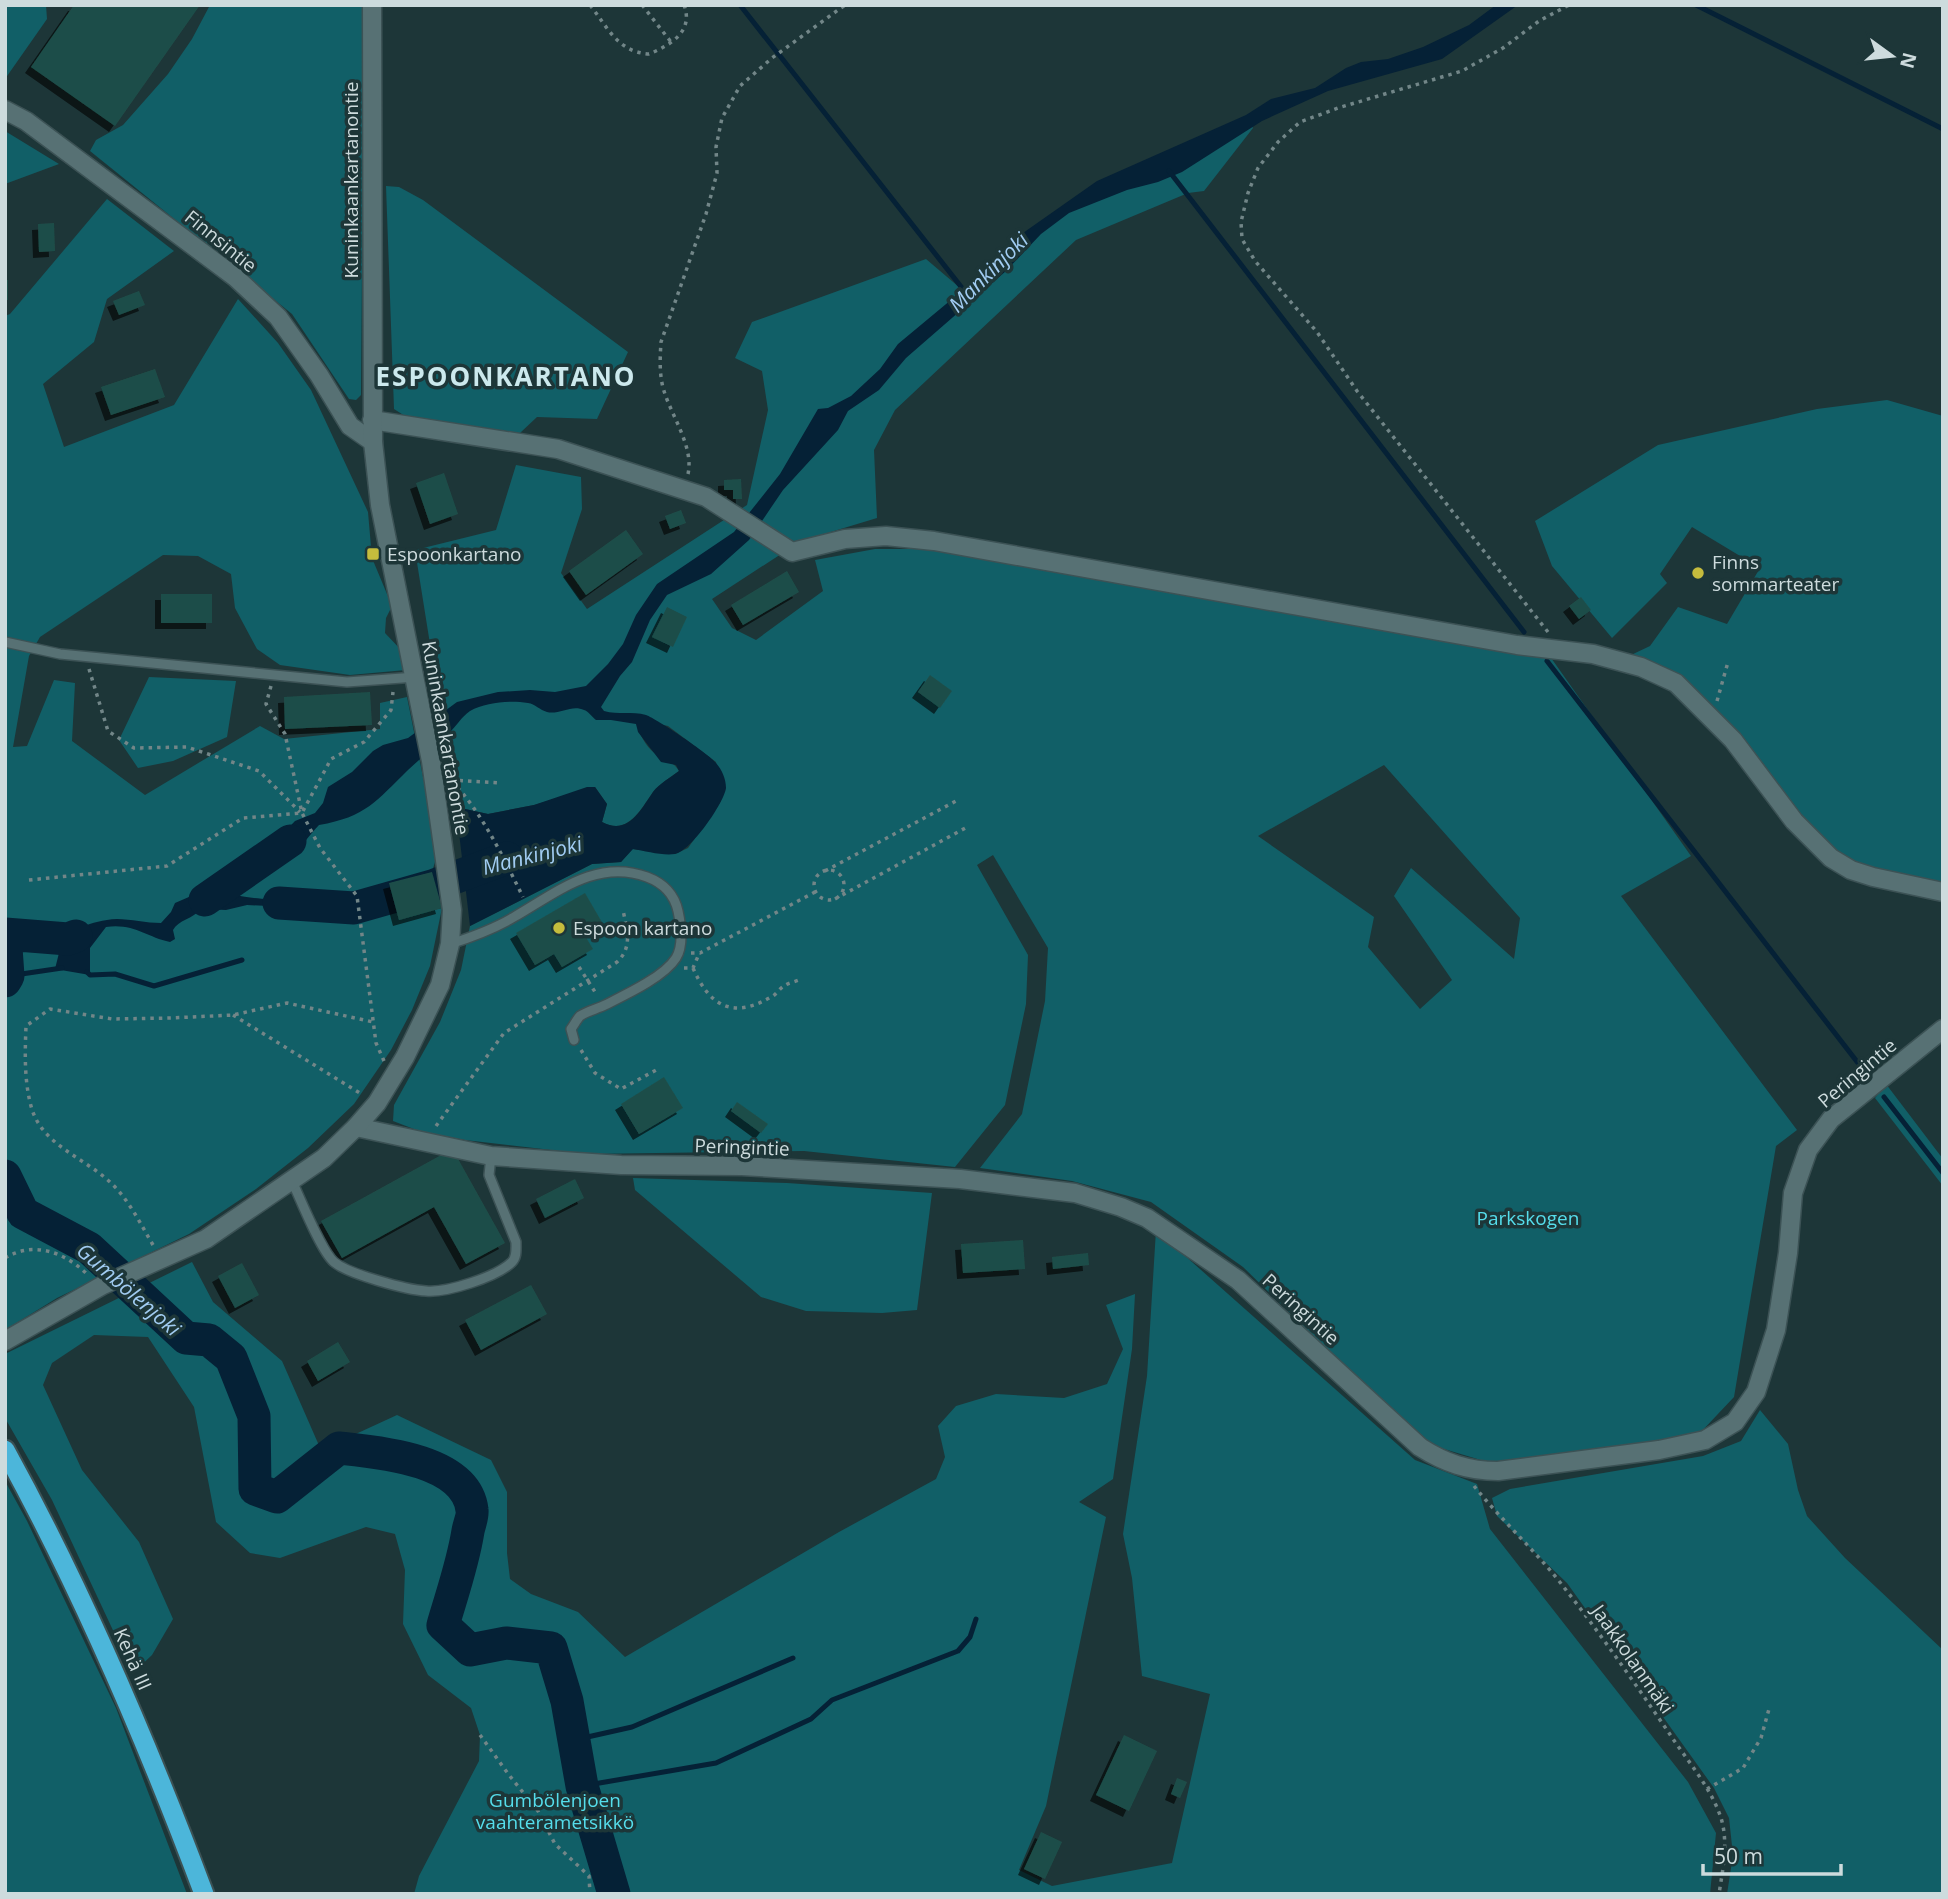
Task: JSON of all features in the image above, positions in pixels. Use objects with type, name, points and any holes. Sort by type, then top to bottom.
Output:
[{"type":"highway","name":"Kehä III","points":[[5,1450],[52,1536],[117,1677],[204,1894]]},
{"type":"street","name":"Kuninkaankartanontie","points":[[5,1340],[101,1286],[206,1239],[324,1158],[377,1103],[422,1025],[440,985],[450,944],[452,910],[446,864],[442,780],[431,761],[380,505],[373,442],[372,5]]},
{"type":"street","name":"Finnsintie","points":[[5,110],[26,121],[235,276],[278,317],[319,375],[350,426],[373,442]]},
{"type":"street","points":[[372,420],[558,449],[706,497],[792,552],[845,539],[886,536],[934,541],[1517,645],[1615,659],[1676,683],[1732,740],[1794,821],[1831,858],[1852,870],[1873,877],[1943,892]]},
{"type":"street","name":"Peringintie","points":[[356,1127],[491,1156],[621,1165],[742,1166],[960,1180],[1075,1194],[1121,1207],[1147,1218],[1238,1280],[1420,1447],[1437,1458],[1460,1467],[1499,1471],[1659,1450],[1705,1440],[1735,1422],[1756,1392],[1776,1330],[1788,1253],[1793,1193],[1808,1150],[1831,1119],[1943,1029]]},
{"type":"lane","points":[[5,642],[60,654],[347,682],[415,677]]},
{"type":"lane","points":[[450,944],[474,937],[513,918],[591,874],[611,870],[634,872],[657,881],[671,892],[678,909],[681,932],[678,953],[668,967],[604,1006],[579,1016],[571,1029],[574,1040]]},
{"type":"lane","points":[[292,1181],[331,1260],[356,1274],[427,1292],[461,1286],[496,1273],[513,1262],[517,1253],[516,1242],[489,1175],[491,1156]]},
{"type":"path","points":[[590,5],[619,42],[629,50],[649,54],[680,36],[687,20],[684,5]]},
{"type":"path","points":[[642,5],[671,42]]},
{"type":"path","points":[[684,490],[689,470],[688,452],[663,388],[659,362],[661,342],[706,214],[717,173],[716,146],[722,118],[740,86],[772,58],[845,5]]},
{"type":"path","points":[[1562,650],[1357,391],[1317,332],[1255,261],[1242,239],[1241,222],[1258,168],[1278,142],[1300,122],[1462,71],[1503,48],[1539,21],[1569,5]]},
{"type":"path","points":[[85,656],[108,731],[134,748],[187,747],[259,771],[302,813]]},
{"type":"path","points":[[1705,712],[1719,698],[1728,662]]},
{"type":"path","points":[[274,675],[266,704],[285,734],[302,813],[320,848],[357,896],[376,1043],[392,1079]]},
{"type":"path","points":[[302,813],[331,760],[365,742],[391,710],[394,679]]},
{"type":"path","points":[[442,780],[501,783]]},
{"type":"path","points":[[442,780],[464,794],[519,889]]},
{"type":"path","points":[[815,892],[815,880],[825,871],[956,801]]},
{"type":"path","points":[[29,880],[167,866],[243,818],[302,813]]},
{"type":"path","points":[[815,892],[826,900],[835,899],[969,826]]},
{"type":"path","points":[[825,871],[834,872],[842,878],[844,888],[835,899]]},
{"type":"path","points":[[678,953],[700,953],[815,892]]},
{"type":"path","points":[[427,1144],[439,1121],[504,1033],[624,955],[628,946],[628,934],[624,911]]},
{"type":"path","points":[[579,967],[604,1006]]},
{"type":"path","points":[[693,968],[701,987],[711,999],[732,1008],[772,997],[784,986],[799,980]]},
{"type":"path","points":[[161,1259],[130,1204],[110,1182],[44,1134],[31,1107],[25,1067],[26,1026],[50,1009],[112,1019],[233,1015],[287,1003],[373,1021]]},
{"type":"path","points":[[233,1015],[377,1103]]},
{"type":"path","points":[[574,1040],[595,1073],[621,1089],[659,1069]]},
{"type":"path","points":[[5,1258],[14,1253],[45,1250],[73,1260],[101,1286]]},
{"type":"path","name":"Jaakkolanmäki","points":[[1460,1467],[1497,1516],[1565,1588],[1707,1790],[1720,1816],[1724,1839],[1719,1894]]},
{"type":"path","points":[[1707,1790],[1743,1768],[1761,1738],[1769,1709]]},
{"type":"path","points":[[480,1735],[538,1811],[555,1844],[589,1876],[590,1894]]},
{"type":"green space","points":[[5,5],[46,5],[47,19],[5,79]]},
{"type":"green space","points":[[210,5],[364,5],[361,395],[356,400],[349,399],[292,314],[90,151],[96,140],[123,125],[168,74],[192,39]]},
{"type":"green space","name":"Parkskogen","points":[[1248,118],[1253,128],[1204,191],[1188,193],[1076,240],[895,410],[874,450],[877,518],[801,541],[712,599],[732,628],[756,640],[823,591],[815,560],[875,549],[934,549],[1549,655],[1691,856],[1621,896],[1797,1130],[1776,1146],[1734,1397],[1700,1433],[1514,1470],[1424,1443],[1243,1267],[1151,1202],[1072,1181],[980,1168],[1022,1114],[1045,1001],[1048,948],[993,855],[977,865],[1028,955],[1026,1004],[1005,1105],[955,1167],[804,1151],[586,1154],[465,1140],[419,1131],[393,1121],[394,1105],[440,1022],[461,970],[470,926],[592,864],[621,862],[632,849],[675,854],[688,848],[721,801],[716,762],[668,726],[635,719],[648,747],[679,771],[662,783],[633,819],[626,823],[619,826],[602,822],[607,804],[595,787],[534,805],[488,814],[456,807],[415,550],[496,530],[516,465],[581,477],[582,509],[561,573],[587,609],[747,505],[768,410],[762,371],[735,358],[752,322],[926,259],[966,293],[1070,207]],"holes":[[[1384,765],[1520,918],[1514,959],[1411,868],[1394,896],[1452,980],[1420,1009],[1368,947],[1374,917],[1258,836]]]},
{"type":"green space","points":[[5,131],[59,164],[5,184]]},
{"type":"green space","points":[[386,186],[399,187],[423,200],[628,352],[597,419],[537,417],[520,433],[405,416],[394,409]]},
{"type":"green space","points":[[107,199],[174,251],[107,299],[94,342],[43,384],[64,447],[174,405],[238,299],[278,343],[311,390],[368,512],[372,558],[392,606],[386,618],[385,633],[403,652],[406,670],[350,675],[280,665],[257,649],[235,608],[231,574],[198,556],[163,555],[40,637],[29,656],[13,747],[27,746],[54,680],[75,683],[72,741],[145,795],[260,726],[284,739],[380,729],[380,703],[407,697],[438,852],[432,872],[389,883],[399,919],[442,908],[430,966],[412,1010],[391,1050],[354,1104],[308,1148],[256,1189],[189,1234],[57,1298],[5,1330],[5,316],[10,314]]},
{"type":"green space","points":[[1887,400],[1943,416],[1943,888],[1857,867],[1825,846],[1757,758],[1683,679],[1631,655],[1650,646],[1678,607],[1727,624],[1760,568],[1692,527],[1660,574],[1667,583],[1612,638],[1552,566],[1535,521],[1658,445],[1817,409]]},
{"type":"green space","points":[[149,677],[236,681],[227,737],[173,761],[138,768],[119,740]]},
{"type":"green space","points":[[1886,1084],[1943,1159],[1943,1186],[1875,1098]]},
{"type":"green space","points":[[633,1178],[787,1183],[932,1193],[917,1310],[882,1313],[806,1311],[761,1297],[635,1190]]},
{"type":"green space","name":"Gumbölenjoen vaahterametsikkö","points":[[1156,1230],[1415,1460],[1477,1484],[1490,1529],[1688,1782],[1716,1833],[1710,1894],[414,1894],[419,1876],[479,1761],[480,1735],[471,1708],[428,1675],[403,1624],[405,1570],[395,1534],[366,1527],[280,1558],[250,1553],[216,1522],[194,1407],[148,1337],[94,1335],[52,1363],[43,1385],[82,1470],[139,1542],[173,1619],[152,1655],[133,1673],[52,1500],[5,1418],[5,1354],[192,1262],[213,1302],[282,1361],[321,1450],[397,1415],[491,1460],[507,1492],[507,1553],[510,1579],[531,1594],[578,1612],[625,1657],[839,1532],[936,1479],[945,1457],[938,1426],[956,1406],[996,1394],[1064,1398],[1107,1384],[1123,1349],[1106,1305],[1135,1294],[1132,1349],[1113,1479],[1079,1502],[1106,1517],[1046,1806],[1019,1870],[1052,1886],[1172,1863],[1210,1694],[1142,1676],[1132,1578],[1123,1534],[1147,1376]]},
{"type":"green space","points":[[1760,1410],[1788,1444],[1807,1516],[1845,1558],[1943,1650],[1943,1894],[1727,1894],[1733,1855],[1729,1818],[1714,1788],[1567,1583],[1497,1516],[1492,1498],[1510,1489],[1703,1456],[1741,1441]]},
{"type":"green space","points":[[5,1481],[27,1521],[116,1708],[187,1894],[5,1894]]},
{"type":"water","points":[[1496,5],[1518,5],[1442,59],[1328,91],[1262,121],[1182,172],[1069,213],[1041,234],[1006,271],[906,358],[879,390],[848,411],[838,430],[783,490],[749,540],[711,574],[667,595],[650,620],[632,662],[601,707],[604,711],[641,714],[652,718],[704,752],[722,772],[726,788],[724,795],[698,836],[682,851],[665,854],[633,849],[621,862],[592,864],[470,926],[456,807],[488,814],[534,805],[587,787],[595,787],[607,804],[602,822],[620,826],[633,819],[656,789],[679,771],[676,765],[661,762],[638,732],[636,724],[596,720],[579,708],[552,713],[528,703],[498,702],[467,713],[378,799],[348,817],[319,825],[291,858],[274,867],[251,866],[244,872],[233,893],[281,900],[348,897],[349,901],[346,903],[307,908],[247,905],[226,910],[201,909],[175,927],[175,939],[170,942],[124,927],[106,927],[90,948],[90,975],[55,969],[59,953],[54,943],[34,945],[30,932],[66,932],[117,919],[161,923],[175,903],[212,887],[244,861],[275,842],[295,821],[315,813],[323,803],[328,787],[352,772],[373,751],[383,745],[408,738],[457,702],[498,692],[555,692],[586,686],[623,644],[636,615],[657,584],[734,532],[780,474],[818,409],[828,408],[851,396],[880,369],[898,344],[999,260],[1023,233],[1097,181],[1246,115],[1271,99],[1315,88],[1346,68],[1361,62],[1388,59],[1423,47],[1469,25]]},
{"type":"building","points":[[74,5],[200,5],[115,126],[31,67]]},
{"type":"building","points":[[54,223],[55,251],[39,252],[38,224]]},
{"type":"building","points":[[5,280],[8,280],[8,300],[5,300]]},
{"type":"building","points":[[139,291],[145,305],[119,315],[113,301]]},
{"type":"building","points":[[155,369],[165,397],[111,415],[101,387]]},
{"type":"building","points":[[444,473],[458,514],[430,524],[416,483]]},
{"type":"building","points":[[741,479],[742,499],[733,499],[733,490],[724,490],[724,480]]},
{"type":"building","points":[[681,510],[686,523],[670,529],[665,516]]},
{"type":"building","points":[[626,530],[643,554],[586,595],[569,571]]},
{"type":"building","points":[[787,571],[799,592],[743,625],[731,605]]},
{"type":"building","points":[[161,594],[212,594],[212,623],[161,623]]},
{"type":"building","points":[[1581,597],[1591,610],[1579,619],[1569,606]]},
{"type":"building","points":[[667,607],[687,617],[673,647],[652,637]]},
{"type":"building","points":[[930,675],[952,691],[940,708],[918,692]]},
{"type":"building","points":[[370,692],[372,725],[285,729],[284,697]]},
{"type":"building","points":[[432,872],[442,908],[399,920],[389,883]]},
{"type":"building","name":"Espoon kartano","points":[[585,893],[603,924],[584,934],[593,949],[562,967],[554,954],[535,965],[516,933]]},
{"type":"building","points":[[664,1077],[683,1108],[639,1134],[621,1104]]},
{"type":"building","points":[[737,1102],[768,1124],[761,1133],[731,1111]]},
{"type":"building","points":[[443,1154],[457,1157],[505,1243],[466,1264],[434,1207],[342,1258],[321,1221]]},
{"type":"building","points":[[575,1179],[584,1198],[545,1218],[536,1199]]},
{"type":"building","points":[[1023,1240],[1025,1269],[963,1273],[961,1244]]},
{"type":"building","points":[[1088,1253],[1089,1265],[1053,1269],[1052,1257]]},
{"type":"building","points":[[242,1263],[259,1295],[235,1308],[218,1276]]},
{"type":"building","points":[[531,1285],[547,1314],[481,1350],[465,1320]]},
{"type":"building","points":[[338,1342],[350,1362],[318,1381],[307,1361]]},
{"type":"building","points":[[1124,1735],[1157,1751],[1129,1811],[1096,1795]]},
{"type":"building","points":[[1177,1778],[1187,1782],[1180,1798],[1171,1794]]},
{"type":"building","points":[[1041,1832],[1062,1842],[1045,1879],[1024,1869]]},
{"type":"waterway","points":[[740,5],[966,293]]},
{"type":"waterway","points":[[1696,5],[1943,129]]},
{"type":"waterway","points":[[1169,171],[1524,632]]},
{"type":"waterway","points":[[1547,661],[1865,1072]]},
{"type":"waterway","name":"Mankinjoki","points":[[205,900],[290,841]]},
{"type":"waterway","name":"Mankinjoki","points":[[279,903],[354,908],[435,885],[507,858]]},
{"type":"waterway","name":"Mankinjoki","points":[[5,934],[68,939],[76,936]]},
{"type":"waterway","name":"Gumbölenjoki","points":[[5,934],[8,976],[5,981]]},
{"type":"waterway","points":[[87,972],[90,975],[115,974],[154,986],[242,960]]},
{"type":"waterway","points":[[8,976],[62,968]]},
{"type":"waterway","points":[[1884,1097],[1943,1173]]},
{"type":"waterway","name":"Gumbölenjoki","points":[[5,1176],[23,1213],[89,1248],[186,1338],[209,1340],[231,1358],[254,1416],[255,1489],[277,1497],[339,1448],[418,1461],[454,1479],[466,1493],[472,1515],[443,1625],[470,1650],[506,1643],[551,1648],[567,1701],[582,1786],[614,1894]]},
{"type":"waterway","points":[[582,1786],[716,1763],[811,1719],[832,1700],[958,1651],[970,1637],[976,1619]]},
{"type":"waterway","points":[[574,1740],[632,1727],[793,1658]]},
{"type":"place","name":"Espoonkartano","points":[[373,554]]},
{"type":"place","name":"Finns sommarteater","points":[[1698,573]]},
{"type":"place","name":"Espoon kartano","points":[[559,928]]},
{"type":"district","name":"ESPOONKARTANO","points":[[506,376]]}]
